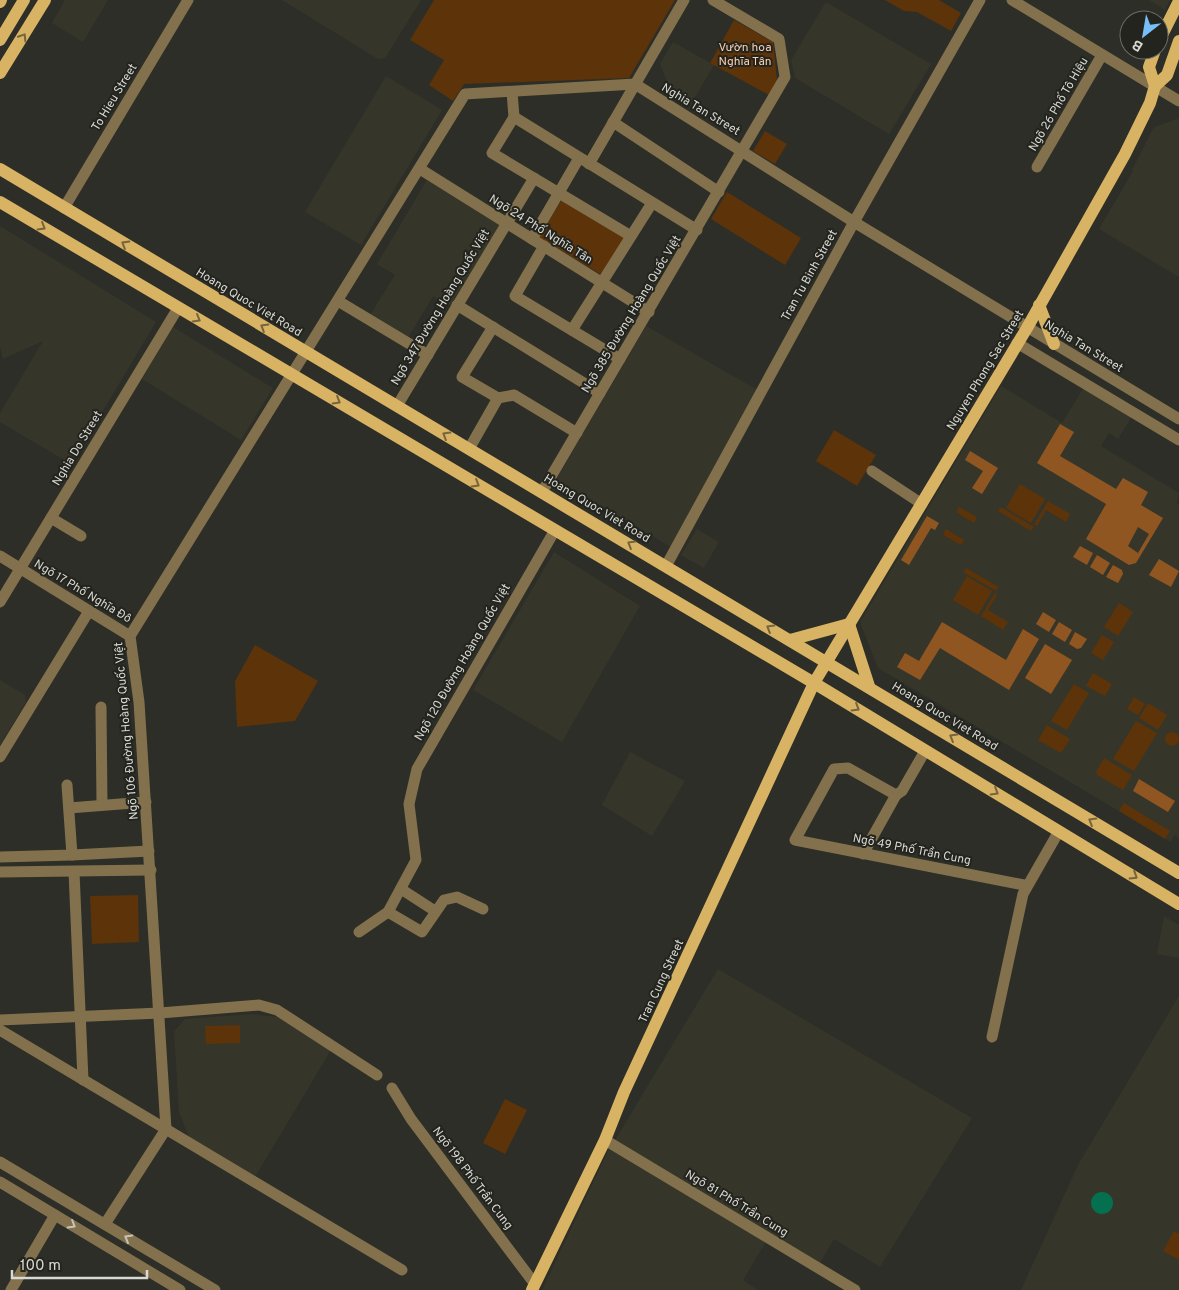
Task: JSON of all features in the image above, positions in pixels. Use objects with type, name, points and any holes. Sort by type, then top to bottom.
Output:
[{"type":"main road","points":[[0,40],[24,0]]},
{"type":"main road","points":[[0,73],[45,0]]},
{"type":"main road","points":[[1169,20],[1179,1]]},
{"type":"main road","name":"Nguyen Phong Sac Street","points":[[1154,86],[1166,75],[1179,41]]},
{"type":"main road","name":"Nguyen Phong Sac Street","points":[[827,662],[1027,328],[1125,154],[1150,103],[1154,86],[1149,67],[1151,60]]},
{"type":"main road","name":"Hoang Quoc Viet Road","points":[[0,169],[1179,873]]},
{"type":"main road","points":[[0,202],[814,683],[1179,904]]},
{"type":"main road","points":[[1039,305],[1054,344]]},
{"type":"main road","points":[[790,640],[849,624],[868,686]]},
{"type":"main road","name":"Tran Cung Street","points":[[533,1287],[605,1140],[624,1092],[814,683],[827,662]]},
{"type":"street","name":"To Hieu Street","points":[[64,208],[188,0]]},
{"type":"street","points":[[532,239],[559,193],[613,122],[684,0]]},
{"type":"street","name":"Ngõ 385 Đường Hoàng Quốc Việt","points":[[542,492],[744,151],[785,77],[779,39],[713,0]]},
{"type":"street","name":"Tran Tu Binh Street","points":[[666,566],[854,222],[980,0]]},
{"type":"street","points":[[1012,0],[1179,100]]},
{"type":"street","name":"Ngõ 26 Phố Tô Hiệu","points":[[1037,167],[1102,55]]},
{"type":"street","points":[[292,374],[465,94],[635,84]]},
{"type":"street","name":"Nghia Tan Street","points":[[635,84],[854,222],[1179,419]]},
{"type":"street","points":[[512,92],[514,118],[492,153],[631,236]]},
{"type":"street","points":[[514,118],[696,230]]},
{"type":"street","points":[[613,122],[719,192]]},
{"type":"street","name":"Ngõ 24 Phố Nghĩa Tân","points":[[420,169],[648,312]]},
{"type":"street","name":"Ngõ 347 Đường Hoàng Quốc Việt","points":[[397,406],[534,178]]},
{"type":"street","points":[[572,330],[652,203]]},
{"type":"street","points":[[544,246],[514,296],[620,359]]},
{"type":"street","points":[[338,301],[428,355]]},
{"type":"street","points":[[457,305],[600,393]]},
{"type":"street","name":"Nghia Do Street","points":[[0,602],[178,308]]},
{"type":"street","points":[[492,327],[462,377],[498,398],[514,395],[577,433]]},
{"type":"street","points":[[1017,343],[1179,440]]},
{"type":"street","name":"Ngõ 106 Đường Hoàng Quốc Việt","points":[[166,1129],[139,702],[130,636],[292,374]]},
{"type":"street","points":[[469,449],[498,398]]},
{"type":"street","points":[[872,471],[922,504]]},
{"type":"street","points":[[51,518],[81,536]]},
{"type":"street","name":"Ngõ 120 Đường Hoàng Quốc Việt","points":[[388,912],[416,860],[409,804],[417,768],[555,530]]},
{"type":"street","name":"Ngõ 17 Phố Nghĩa Đô","points":[[0,556],[130,636]]},
{"type":"street","points":[[0,757],[89,611]]},
{"type":"street","points":[[100,707],[102,804]]},
{"type":"street","points":[[863,854],[896,795],[902,791],[926,751]]},
{"type":"street","name":"Ngõ 49 Phố Trần Cung","points":[[896,795],[848,768],[834,769],[795,840],[1024,885]]},
{"type":"street","points":[[67,785],[72,855]]},
{"type":"street","points":[[68,808],[146,802]]},
{"type":"street","points":[[992,1037],[1023,894],[1059,831]]},
{"type":"street","points":[[0,857],[149,850]]},
{"type":"street","points":[[0,872],[151,870]]},
{"type":"street","points":[[74,872],[84,1080]]},
{"type":"street","points":[[401,889],[435,910]]},
{"type":"street","points":[[359,932],[388,912],[422,932],[435,910],[444,900],[457,897],[483,909]]},
{"type":"street","points":[[0,1020],[160,1013],[259,1006],[277,1010],[376,1075]]},
{"type":"street","points":[[0,1030],[348,1240],[402,1270]]},
{"type":"street","name":"Ngõ 198 Phố Trần Cung","points":[[392,1088],[411,1119],[533,1287]]},
{"type":"street","points":[[105,1224],[166,1129]]},
{"type":"street","name":"Ngõ 81 Phố Trần Cung","points":[[605,1140],[855,1290]]},
{"type":"street","points":[[0,1162],[215,1290]]},
{"type":"street","points":[[0,1182],[180,1290]]},
{"type":"street","points":[[11,1290],[55,1215]]},
{"type":"shaded area","points":[[65,0],[108,0],[83,42],[52,23]]},
{"type":"shaded area","points":[[282,0],[421,0],[385,58],[378,59]]},
{"type":"shaded area","points":[[1149,0],[1170,0],[1165,10]]},
{"type":"shaded area","points":[[826,2],[931,64],[889,134],[795,78],[791,60]]},
{"type":"shaded area","points":[[673,42],[714,65],[691,104],[672,93],[660,64]]},
{"type":"shaded area","points":[[386,76],[442,110],[361,245],[305,212]]},
{"type":"shaded area","points":[[1177,119],[1179,120],[1179,277],[1099,229],[1133,171],[1154,127]]},
{"type":"shaded area","points":[[427,180],[500,225],[450,306],[433,296],[408,338],[370,315],[395,275],[377,264]]},
{"type":"shaded area","points":[[0,226],[156,322],[71,464],[0,422],[0,413],[43,341],[3,359],[0,347]]},
{"type":"shaded area","points":[[646,326],[761,392],[671,547],[556,480]]},
{"type":"shaded area","points":[[173,327],[273,388],[241,440],[142,379]]},
{"type":"shaded area","points":[[1001,386],[1062,423],[1084,387],[1132,416],[1118,439],[1109,433],[1101,446],[1179,493],[1177,503],[1179,504],[1179,838],[1175,835],[1171,842],[878,668],[860,622]]},
{"type":"shaded area","points":[[1060,424],[1074,432],[1060,456],[1116,489],[1123,478],[1148,492],[1141,505],[1163,518],[1136,563],[1129,565],[1086,539],[1106,504],[1037,463]],"holes":[[[1138,527],[1149,534],[1138,553],[1128,546]]]},
{"type":"shaded area","points":[[970,451],[998,468],[982,494],[972,488],[983,471],[965,460]]},
{"type":"shaded area","points":[[927,516],[939,523],[935,530],[931,528],[909,565],[901,560]]},
{"type":"shaded area","points":[[697,529],[719,542],[704,568],[681,555]]},
{"type":"shaded area","points":[[1080,546],[1093,553],[1087,565],[1073,557]]},
{"type":"shaded area","points":[[554,552],[640,606],[562,742],[473,690]]},
{"type":"shaded area","points":[[1097,555],[1110,563],[1103,575],[1090,567]]},
{"type":"shaded area","points":[[1159,559],[1179,571],[1171,587],[1149,575]]},
{"type":"shaded area","points":[[1113,565],[1122,570],[1123,574],[1118,583],[1106,577]]},
{"type":"shaded area","points":[[1043,612],[1056,620],[1049,632],[1036,624]]},
{"type":"shaded area","points":[[942,622],[1006,660],[1023,629],[1039,639],[1009,690],[940,648],[920,680],[897,667],[905,653],[919,661]]},
{"type":"shaded area","points":[[1059,622],[1072,630],[1065,642],[1052,634]]},
{"type":"shaded area","points":[[1075,632],[1087,639],[1081,648],[1077,649],[1069,644]]},
{"type":"shaded area","points":[[1045,644],[1072,660],[1051,694],[1025,678]]},
{"type":"shaded area","points":[[0,680],[25,695],[26,702],[0,745]]},
{"type":"shaded area","points":[[630,752],[685,781],[652,836],[602,805]]},
{"type":"shaded area","points":[[1139,779],[1175,801],[1168,812],[1133,791]]},
{"type":"shaded area","points":[[1164,916],[1179,925],[1179,958],[1157,954]]},
{"type":"shaded area","points":[[718,969],[972,1118],[880,1267],[834,1239],[820,1263],[614,1142]]},
{"type":"shaded area","points":[[1179,996],[1179,1290],[1021,1290],[1078,1165]]},
{"type":"shaded area","points":[[252,1014],[277,1017],[331,1050],[255,1177],[190,1140],[179,1112],[174,1031],[185,1019]]},
{"type":"shaded area","points":[[609,1149],[766,1242],[743,1280],[758,1290],[542,1290]]},
{"type":"shaded area","points":[[1102,1192],[1112,1199],[1113,1203],[1106,1213],[1102,1214],[1092,1207],[1091,1203],[1098,1193]]},
{"type":"green space","points":[[434,0],[675,0],[629,78],[464,84],[453,101],[429,85],[444,60],[410,40]]},
{"type":"green space","points":[[885,0],[939,0],[961,13],[951,31],[917,12],[904,11]]},
{"type":"green space","name":"Vườn hoa Nghĩa Tân","points":[[734,20],[773,42],[777,80],[769,95],[710,63]]},
{"type":"green space","points":[[765,131],[787,144],[775,164],[753,151]]},
{"type":"green space","points":[[727,192],[801,238],[785,265],[711,219]]},
{"type":"green space","points":[[562,199],[625,238],[602,275],[539,237]]},
{"type":"green space","points":[[834,430],[876,455],[857,486],[816,461]]},
{"type":"green space","points":[[1020,484],[1045,499],[1031,523],[1006,508]]},
{"type":"green space","points":[[1048,501],[1070,514],[1066,522],[1046,510],[1037,526],[1034,525]]},
{"type":"green space","points":[[959,507],[977,517],[974,523],[956,512]]},
{"type":"green space","points":[[1001,507],[1034,527],[1031,531],[998,511]]},
{"type":"green space","points":[[946,529],[964,540],[961,545],[943,535]]},
{"type":"green space","points":[[966,568],[999,587],[996,591],[963,572]]},
{"type":"green space","points":[[967,576],[992,591],[978,615],[953,600]]},
{"type":"green space","points":[[995,593],[997,595],[988,610],[1008,622],[1003,630],[981,616]]},
{"type":"green space","points":[[1119,603],[1133,612],[1118,636],[1104,627]]},
{"type":"green space","points":[[1102,635],[1114,642],[1103,660],[1091,653]]},
{"type":"green space","points":[[255,645],[318,681],[295,721],[237,727],[235,681]]},
{"type":"green space","points":[[1093,673],[1112,684],[1105,696],[1086,686]]},
{"type":"green space","points":[[1074,684],[1089,693],[1067,730],[1051,721]]},
{"type":"green space","points":[[1134,697],[1145,704],[1138,715],[1127,709]]},
{"type":"green space","points":[[1148,703],[1167,715],[1158,730],[1139,718]]},
{"type":"green space","points":[[1136,721],[1157,733],[1134,771],[1113,759]]},
{"type":"green space","points":[[1047,725],[1070,739],[1061,753],[1038,740]]},
{"type":"green space","points":[[1169,732],[1175,732],[1179,739],[1175,746],[1169,746],[1165,742],[1165,736]]},
{"type":"green space","points":[[1104,758],[1132,775],[1123,790],[1097,775],[1096,772]]},
{"type":"green space","points":[[1124,803],[1170,831],[1165,839],[1119,811]]},
{"type":"green space","points":[[138,895],[139,942],[92,944],[90,896]]},
{"type":"green space","points":[[240,1025],[240,1043],[206,1044],[205,1026]]},
{"type":"green space","points":[[505,1099],[527,1110],[505,1154],[483,1143]]},
{"type":"green space","points":[[1174,1231],[1179,1234],[1179,1260],[1163,1251]]}]
